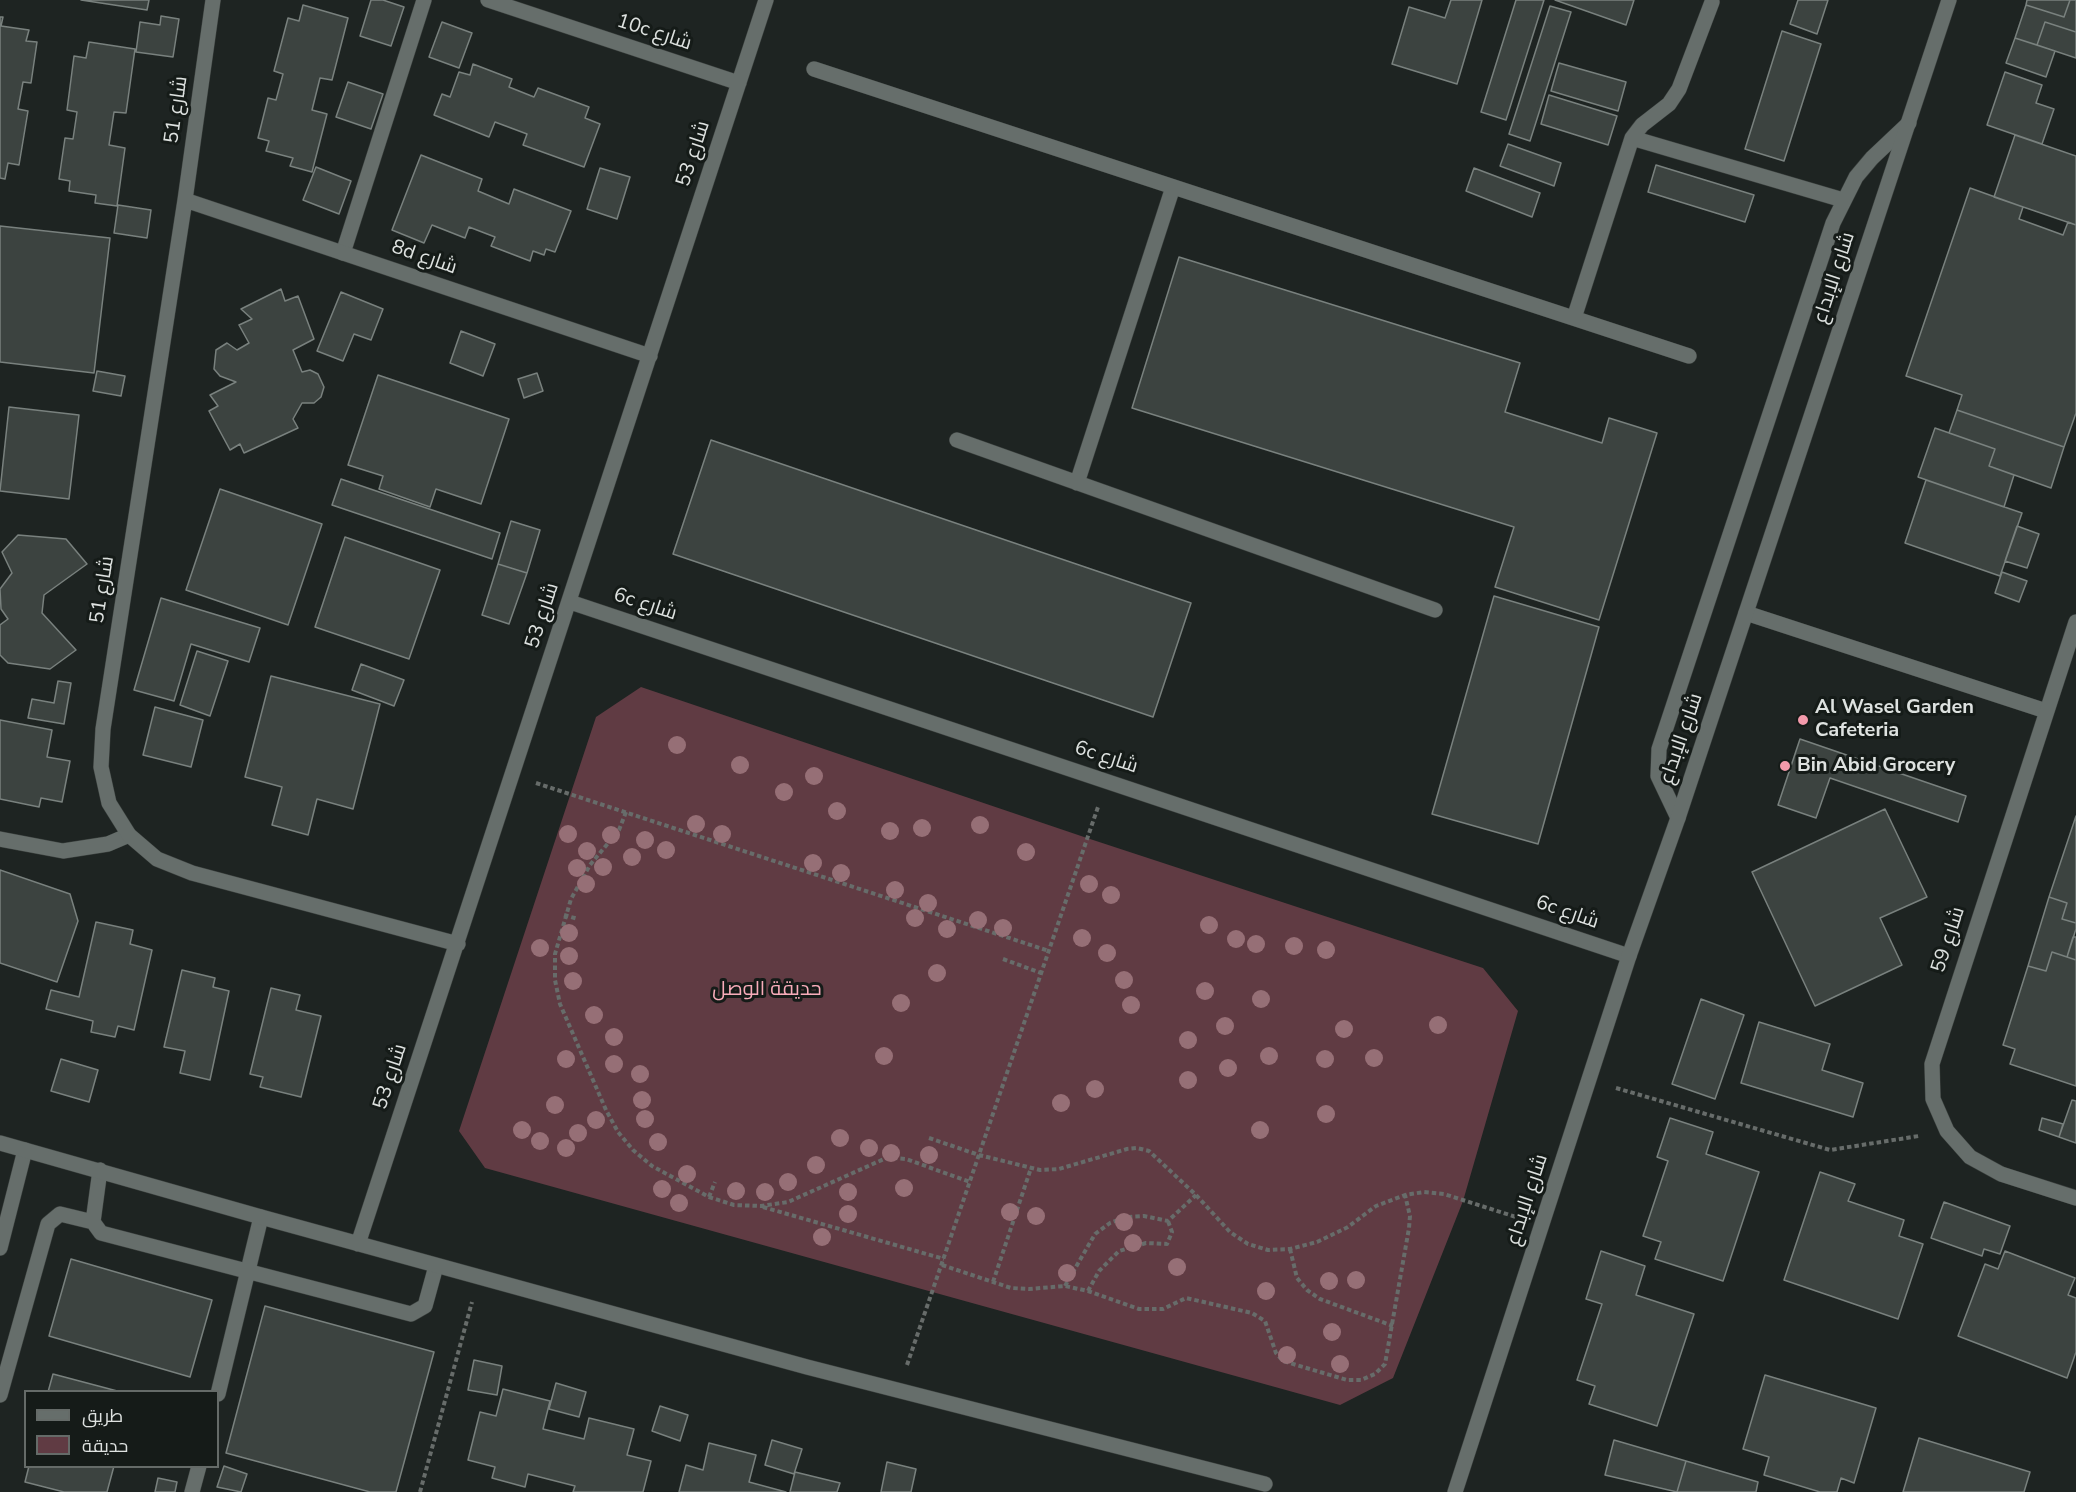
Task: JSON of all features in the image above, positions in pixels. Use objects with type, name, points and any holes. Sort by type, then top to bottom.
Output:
[{"type":"street","name":"شارع 51","points":[[213,0],[186,200],[103,729],[101,766],[109,803],[129,835],[157,859],[192,873],[458,944]]},
{"type":"street","points":[[343,252],[424,0]]},
{"type":"street","name":"10c شارع","points":[[488,0],[739,82]]},
{"type":"street","name":"شارع 53","points":[[358,1244],[766,0]]},
{"type":"street","name":"شارع الإبداع","points":[[1455,1492],[1629,956],[1678,818],[1950,0]]},
{"type":"street","points":[[1574,318],[1632,138],[1642,126],[1669,104],[1679,89],[1712,2]]},
{"type":"street","points":[[814,69],[1689,356]]},
{"type":"street","points":[[1678,818],[1658,776],[1659,749],[1843,200],[1872,158],[1909,123]]},
{"type":"street","points":[[1632,138],[1843,200]]},
{"type":"street","points":[[1077,483],[1173,187]]},
{"type":"street","name":"8d شارع","points":[[186,200],[650,356]]},
{"type":"street","points":[[957,440],[1435,610]]},
{"type":"street","name":"6c شارع","points":[[570,602],[1629,956]]},
{"type":"street","points":[[1746,613],[2046,711]]},
{"type":"street","name":"شارع 59","points":[[2076,622],[1932,1064],[1933,1099],[1947,1131],[1970,1157],[2001,1174],[2076,1198]]},
{"type":"street","points":[[0,839],[40,849],[63,851],[108,844],[129,835]]},
{"type":"street","points":[[0,1143],[478,1278],[897,1391],[1265,1484]]},
{"type":"street","points":[[0,1248],[25,1150]]},
{"type":"street","points":[[93,1222],[100,1170]]},
{"type":"street","points":[[0,1395],[48,1224],[60,1214],[93,1222],[101,1233],[411,1314],[419,1312],[425,1306],[436,1266]]},
{"type":"street","points":[[219,1390],[261,1217]]},
{"type":"street","points":[[192,1492],[199,1468]]},
{"type":"path","points":[[513,775],[1049,951]]},
{"type":"path","points":[[897,1391],[1107,780]]},
{"type":"path","points":[[627,812],[612,841],[580,882],[564,915],[555,954],[555,980],[560,1004],[606,1110],[623,1138],[652,1167],[709,1197],[734,1205],[761,1206],[788,1202],[884,1160],[894,1158],[906,1158],[970,1182]]},
{"type":"path","points":[[564,915],[578,919]]},
{"type":"path","points":[[1003,959],[1041,973]]},
{"type":"path","points":[[1590,1080],[1830,1150],[1893,1142],[1947,1131]]},
{"type":"path","points":[[929,1138],[979,1155],[1031,1168],[1059,1169],[1137,1148],[1159,1160],[1230,1232],[1248,1244],[1268,1250],[1290,1249],[1333,1235],[1376,1206],[1405,1195],[1424,1192],[1444,1194],[1542,1226]]},
{"type":"path","points":[[993,1282],[1031,1168]]},
{"type":"path","points":[[709,1197],[715,1182]]},
{"type":"path","points":[[1168,1221],[1196,1195]]},
{"type":"path","points":[[942,1265],[993,1282],[1029,1289],[1065,1286],[1088,1291],[1150,1311],[1186,1298],[1252,1313],[1265,1321],[1276,1353],[1283,1361],[1347,1380],[1368,1377],[1385,1364],[1393,1326],[1409,1228],[1410,1216],[1405,1195]]},
{"type":"path","points":[[761,1206],[944,1259]]},
{"type":"path","points":[[1065,1286],[1095,1233],[1110,1223],[1127,1217],[1144,1216],[1168,1221]]},
{"type":"path","points":[[1088,1291],[1099,1271],[1119,1251],[1146,1243],[1167,1244],[1172,1232],[1168,1221]]},
{"type":"path","points":[[1290,1249],[1298,1278],[1307,1290],[1320,1299],[1393,1326]]},
{"type":"path","points":[[420,1492],[478,1278]]},
{"type":"green space","name":"حديقة الوصل","points":[[641,687],[1087,838],[1483,968],[1518,1011],[1463,1201],[1393,1378],[1340,1405],[485,1168],[459,1131],[596,717]]},
{"type":"building","points":[[81,0],[149,0],[147,10]]},
{"type":"building","points":[[371,0],[383,0],[404,7],[391,46],[360,36]]},
{"type":"building","points":[[1451,0],[1482,0],[1457,84],[1392,64],[1409,7],[1445,18]]},
{"type":"building","points":[[1516,0],[1544,0],[1506,120],[1481,112]]},
{"type":"building","points":[[1555,0],[1634,0],[1626,25]]},
{"type":"building","points":[[1798,0],[1828,0],[1817,34],[1790,24]]},
{"type":"building","points":[[2027,0],[2070,0],[2064,17],[2026,5]]},
{"type":"building","points":[[2070,0],[2076,0],[2076,32],[2045,22],[2037,45],[2015,38],[2026,5],[2064,17]]},
{"type":"building","points":[[303,5],[348,18],[332,80],[320,78],[312,110],[327,114],[312,172],[290,166],[293,158],[266,151],[269,141],[258,138],[268,98],[276,100],[283,74],[274,71],[288,18],[299,21]]},
{"type":"building","points":[[1550,6],[1571,12],[1530,141],[1509,134]]},
{"type":"building","points":[[161,16],[179,19],[173,57],[136,52],[140,22],[160,25]]},
{"type":"building","points":[[0,17],[3,17],[1,26],[29,30],[26,41],[37,42],[31,83],[23,82],[18,109],[28,111],[19,165],[8,163],[5,179],[0,178]]},
{"type":"building","points":[[442,22],[472,33],[459,68],[429,57]]},
{"type":"building","points":[[2045,22],[2076,32],[2076,58],[2037,45]]},
{"type":"building","points":[[1782,31],[1821,44],[1784,161],[1745,149]]},
{"type":"building","points":[[2015,38],[2055,51],[2046,77],[2006,63]]},
{"type":"building","points":[[89,42],[135,49],[126,113],[114,112],[109,145],[125,148],[117,206],[95,203],[96,195],[69,191],[70,181],[59,179],[65,138],[73,139],[77,112],[67,110],[74,56],[86,58]]},
{"type":"building","points":[[1559,63],[1626,82],[1618,111],[1551,91]]},
{"type":"building","points":[[473,64],[512,79],[509,87],[534,97],[538,88],[589,107],[585,118],[600,124],[584,167],[523,145],[527,134],[495,122],[489,137],[434,115],[442,94],[450,97],[459,72],[470,75]]},
{"type":"building","points":[[2005,72],[2042,85],[2036,103],[2054,109],[2042,144],[1987,125]]},
{"type":"building","points":[[348,82],[383,94],[371,129],[336,117]]},
{"type":"building","points":[[1549,95],[1617,116],[1608,145],[1541,124]]},
{"type":"building","points":[[2015,135],[2076,156],[2076,225],[1994,197]]},
{"type":"building","points":[[1508,144],[1561,163],[1554,186],[1500,166]]},
{"type":"building","points":[[421,155],[482,179],[478,191],[509,204],[514,189],[571,211],[555,252],[546,249],[544,255],[533,251],[530,261],[491,246],[495,237],[469,227],[465,238],[432,225],[424,243],[392,230]]},
{"type":"building","points":[[1656,165],[1754,195],[1745,222],[1648,192]]},
{"type":"building","points":[[316,167],[351,181],[339,214],[303,200]]},
{"type":"building","points":[[600,168],[630,177],[617,219],[587,209]]},
{"type":"building","points":[[1474,168],[1540,193],[1532,217],[1466,191]]},
{"type":"building","points":[[1970,188],[2023,207],[2019,219],[2063,235],[2068,222],[2076,225],[2076,413],[2064,447],[1957,410],[1962,395],[1906,376]]},
{"type":"building","points":[[118,205],[151,210],[147,238],[114,233]]},
{"type":"building","points":[[0,226],[110,238],[94,373],[0,362]]},
{"type":"building","points":[[1179,257],[1520,363],[1505,412],[1602,443],[1609,418],[1657,433],[1599,620],[1495,587],[1514,527],[1132,408]]},
{"type":"building","points":[[281,289],[285,301],[298,296],[314,339],[293,350],[302,372],[310,370],[318,374],[324,387],[321,397],[314,403],[302,403],[293,419],[298,428],[244,453],[240,444],[230,450],[209,411],[218,406],[210,395],[236,382],[220,376],[214,369],[216,350],[227,343],[237,350],[249,343],[239,325],[252,319],[241,309]]},
{"type":"building","points":[[341,292],[383,309],[371,340],[354,334],[343,361],[317,351]]},
{"type":"building","points":[[461,331],[495,344],[483,376],[450,363]]},
{"type":"building","points":[[97,371],[125,376],[121,396],[93,391]]},
{"type":"building","points":[[537,373],[543,391],[524,398],[518,379]]},
{"type":"building","points":[[378,375],[509,419],[481,504],[436,489],[430,507],[379,489],[383,476],[348,465]]},
{"type":"building","points":[[9,407],[79,415],[69,499],[0,491]]},
{"type":"building","points":[[1957,410],[2064,447],[2051,488],[1989,466],[1995,449],[1949,433]]},
{"type":"building","points":[[1935,428],[1995,449],[1989,466],[2014,475],[2004,507],[1918,477]]},
{"type":"building","points":[[711,440],[1191,603],[1153,717],[673,554]]},
{"type":"building","points":[[341,479],[500,533],[492,559],[332,505]]},
{"type":"building","points":[[1926,480],[2022,513],[2000,576],[1905,543]]},
{"type":"building","points":[[220,489],[322,524],[288,625],[186,590]]},
{"type":"building","points":[[511,521],[540,530],[527,573],[498,564]]},
{"type":"building","points":[[2017,526],[2039,534],[2027,568],[2005,561]]},
{"type":"building","points":[[18,535],[66,539],[87,564],[44,595],[42,613],[76,650],[50,669],[8,663],[0,655],[0,625],[8,619],[1,609],[0,589],[12,573],[2,552]]},
{"type":"building","points":[[345,537],[440,570],[409,659],[315,627]]},
{"type":"building","points":[[498,564],[527,573],[509,624],[482,615]]},
{"type":"building","points":[[2002,572],[2027,581],[2019,602],[1995,593]]},
{"type":"building","points":[[1494,596],[1599,627],[1538,844],[1432,814]]},
{"type":"building","points":[[161,598],[260,628],[249,662],[191,644],[174,701],[134,690]]},
{"type":"building","points":[[197,651],[228,661],[210,716],[180,705]]},
{"type":"building","points":[[361,664],[404,680],[394,706],[352,690]]},
{"type":"building","points":[[271,676],[380,704],[353,809],[317,799],[308,835],[272,825],[282,787],[245,777]]},
{"type":"building","points":[[58,681],[71,683],[64,724],[28,718],[32,699],[54,703]]},
{"type":"building","points":[[155,707],[203,720],[191,767],[143,755]]},
{"type":"building","points":[[0,720],[52,730],[47,757],[70,761],[62,802],[41,798],[39,807],[0,799]]},
{"type":"building","points":[[1800,739],[1966,796],[1958,822],[1830,778],[1816,818],[1778,805]]},
{"type":"building","points":[[1885,809],[1927,897],[1880,918],[1902,965],[1815,1006],[1752,872]]},
{"type":"building","points":[[2076,816],[2076,923],[2062,919],[2067,903],[2049,897]]},
{"type":"building","points":[[0,870],[70,894],[78,921],[57,982],[0,963]]},
{"type":"building","points":[[2049,897],[2067,903],[2062,919],[2076,923],[2076,929],[2067,957],[2052,952],[2046,971],[2028,966]]},
{"type":"building","points":[[96,922],[133,930],[130,944],[152,950],[134,1030],[118,1026],[115,1037],[91,1032],[93,1021],[46,1009],[51,990],[79,997]]},
{"type":"building","points":[[2073,937],[2076,937],[2076,960],[2067,957]]},
{"type":"building","points":[[2052,952],[2076,960],[2076,1086],[2010,1064],[2015,1049],[2003,1045],[2028,966],[2046,971]]},
{"type":"building","points":[[182,970],[215,978],[213,987],[229,991],[210,1080],[180,1073],[185,1051],[164,1047]]},
{"type":"building","points":[[271,988],[300,995],[296,1010],[321,1016],[301,1097],[260,1087],[263,1077],[250,1074]]},
{"type":"building","points":[[1701,999],[1744,1015],[1715,1099],[1672,1084]]},
{"type":"building","points":[[1759,1022],[1830,1044],[1822,1070],[1863,1083],[1853,1117],[1741,1083]]},
{"type":"building","points":[[61,1059],[98,1070],[89,1102],[51,1091]]},
{"type":"building","points":[[2072,1100],[2076,1101],[2076,1143],[2059,1137]]},
{"type":"building","points":[[1670,1118],[1713,1132],[1706,1154],[1759,1172],[1723,1281],[1655,1259],[1661,1242],[1643,1236],[1668,1161],[1657,1157]]},
{"type":"building","points":[[2042,1118],[2063,1124],[2059,1137],[2039,1130]]},
{"type":"building","points":[[1820,1172],[1855,1184],[1848,1201],[1904,1220],[1899,1236],[1923,1244],[1898,1319],[1784,1280]]},
{"type":"building","points":[[1944,1202],[2010,1226],[2000,1254],[1984,1249],[1982,1256],[1931,1238]]},
{"type":"building","points":[[1601,1251],[1645,1266],[1636,1295],[1694,1314],[1657,1426],[1589,1404],[1595,1386],[1577,1380],[1602,1304],[1586,1299]]},
{"type":"building","points":[[2005,1251],[2075,1278],[2068,1295],[2076,1298],[2076,1352],[2067,1378],[1958,1336],[1985,1264],[1998,1269]]},
{"type":"building","points":[[71,1259],[212,1300],[190,1377],[49,1336]]},
{"type":"building","points":[[265,1306],[434,1352],[396,1492],[370,1492],[226,1453]]},
{"type":"building","points":[[474,1360],[502,1366],[497,1395],[468,1390]]},
{"type":"building","points":[[53,1374],[113,1390],[49,1390]]},
{"type":"building","points":[[1765,1375],[1876,1408],[1854,1483],[1841,1478],[1837,1492],[1820,1492],[1764,1475],[1769,1457],[1743,1449]]},
{"type":"building","points":[[556,1383],[586,1392],[579,1417],[549,1409]]},
{"type":"building","points":[[503,1389],[550,1401],[543,1429],[584,1439],[589,1418],[634,1429],[627,1455],[651,1461],[643,1492],[573,1492],[575,1486],[528,1474],[525,1487],[492,1478],[495,1467],[468,1460],[480,1412],[496,1416]]},
{"type":"building","points":[[660,1406],[688,1415],[680,1441],[652,1431]]},
{"type":"building","points":[[1919,1438],[2030,1472],[2024,1492],[1903,1492]]},
{"type":"building","points":[[772,1440],[802,1449],[794,1474],[765,1465]]},
{"type":"building","points":[[1614,1440],[1686,1461],[1677,1492],[1605,1475]]},
{"type":"building","points":[[709,1443],[756,1455],[749,1482],[786,1492],[679,1492],[686,1465],[703,1470]]},
{"type":"building","points":[[1686,1461],[1758,1482],[1756,1492],[1677,1492]]},
{"type":"building","points":[[887,1462],[916,1469],[911,1492],[881,1492]]},
{"type":"building","points":[[224,1466],[247,1474],[241,1492],[217,1487]]},
{"type":"building","points":[[28,1468],[113,1468],[107,1492],[64,1492],[25,1482]]},
{"type":"building","points":[[795,1472],[840,1483],[837,1492],[790,1492]]},
{"type":"building","points":[[158,1478],[177,1482],[175,1492],[155,1492]]},
{"type":"place","name":"Al Wasel Garden Cafeteria","points":[[1803,720]]},
{"type":"place","name":"Bin Abid Grocery","points":[[1785,766]]}]
